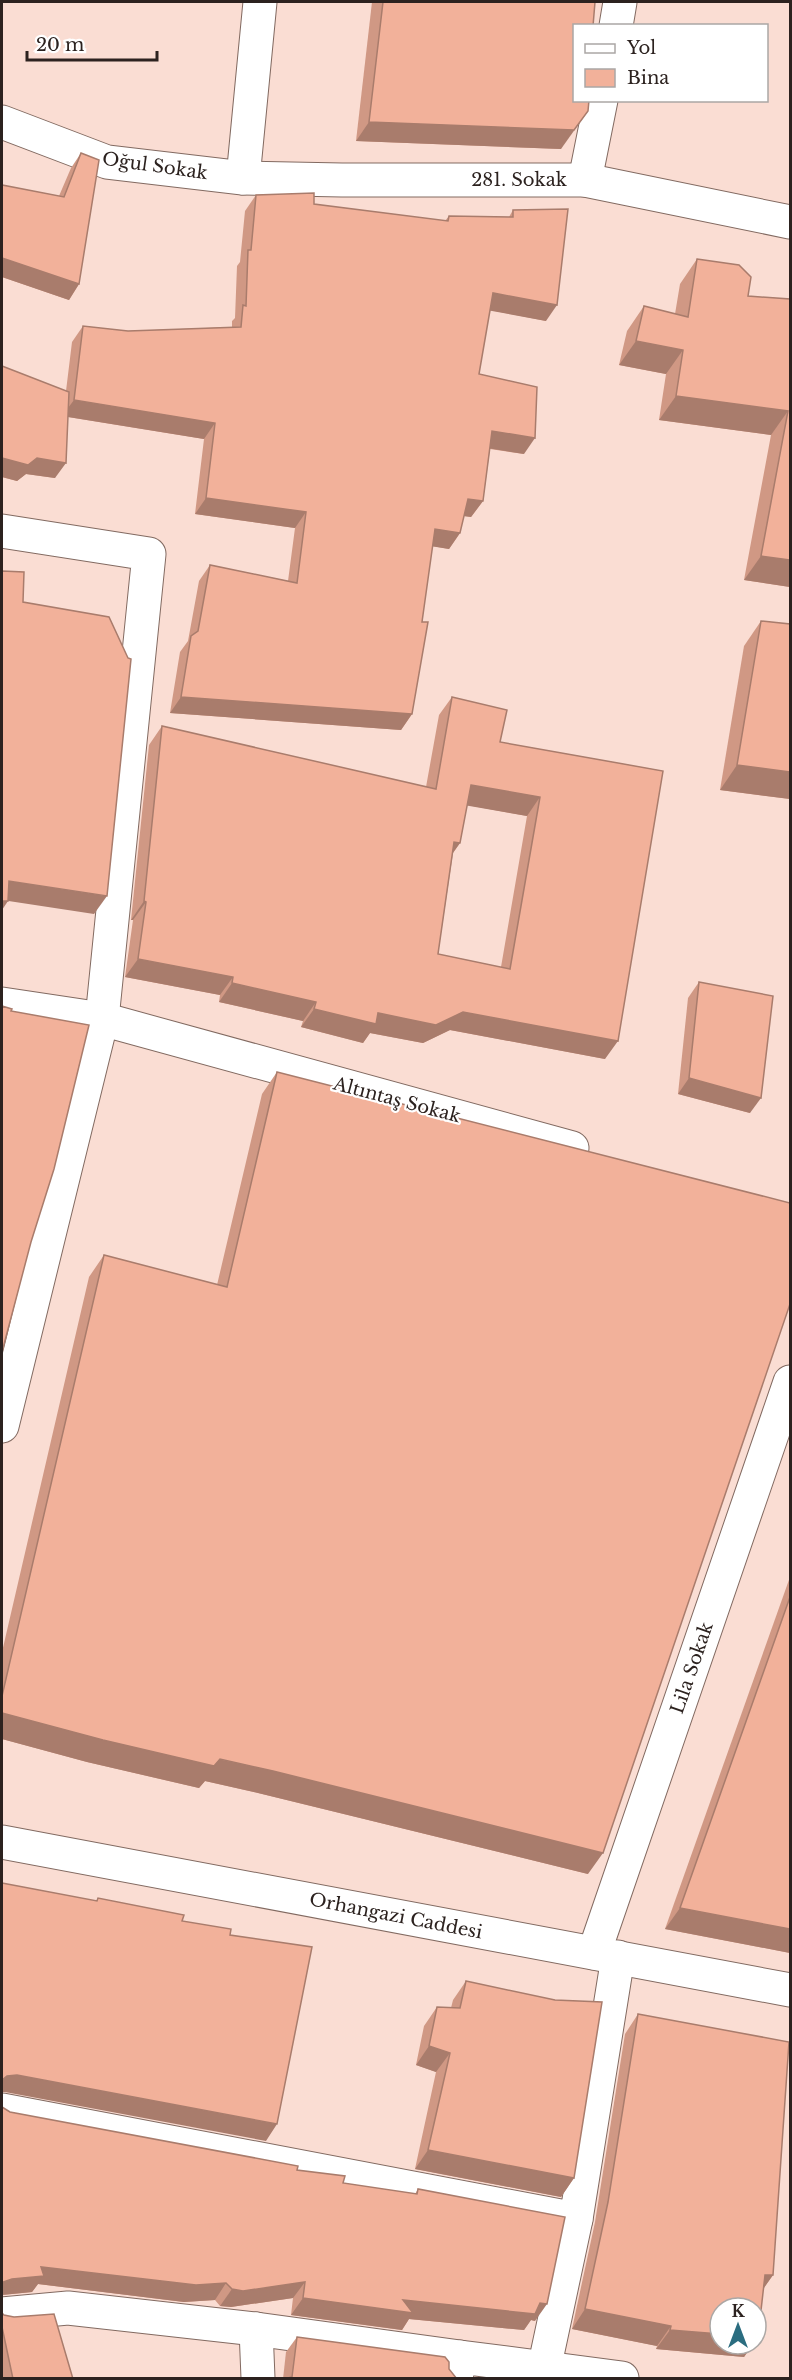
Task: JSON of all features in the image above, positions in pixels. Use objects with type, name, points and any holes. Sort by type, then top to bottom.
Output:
[{"type":"street","points":[[243,178],[260,2]]},
{"type":"street","points":[[616,24],[621,2]]},
{"type":"street","points":[[585,180],[601,102]]},
{"type":"street","name":"Oğul Sokak","points":[[2,122],[107,162],[243,178]]},
{"type":"street","name":"281. Sokak","points":[[243,178],[585,180],[790,222]]},
{"type":"street","points":[[2,531],[149,554],[102,1019],[2,1426]]},
{"type":"street","name":"Altıntaş Sokak","points":[[2,1004],[102,1019],[606,1158]]},
{"type":"street","name":"Lila Sokak","points":[[544,2369],[576,2219],[606,1955],[790,1382]]},
{"type":"street","name":"Orhangazi Caddesi","points":[[2,1842],[790,1990]]},
{"type":"street","points":[[2,2110],[576,2219]]},
{"type":"street","points":[[2,2314],[68,2308],[256,2329],[458,2368],[544,2369],[622,2379]]},
{"type":"street","points":[[256,2329],[258,2379]]},
{"type":"building","points":[[383,2],[595,2],[593,24],[573,24],[573,102],[589,102],[588,111],[574,130],[369,122]]},
{"type":"building","points":[[81,153],[99,160],[79,284],[2,258],[2,185],[64,197]]},
{"type":"building","points":[[314,193],[314,204],[448,221],[449,216],[513,217],[513,210],[568,209],[557,305],[493,293],[479,374],[537,387],[535,438],[492,431],[483,501],[468,499],[460,533],[435,529],[422,622],[428,622],[412,714],[181,697],[191,636],[198,631],[210,565],[297,583],[306,512],[206,498],[215,423],[74,400],[83,326],[128,331],[241,327],[243,305],[246,306],[248,250],[251,250],[256,195]]},
{"type":"building","points":[[697,259],[739,265],[751,277],[748,296],[790,299],[790,560],[761,556],[788,411],[676,396],[683,350],[636,341],[644,306],[688,317]]},
{"type":"building","points":[[2,366],[69,392],[66,463],[37,458],[28,465],[2,458]]},
{"type":"building","points":[[2,571],[24,572],[23,602],[109,617],[128,658],[131,659],[107,896],[9,881],[8,901],[2,901]]},
{"type":"building","points":[[761,621],[790,624],[790,772],[737,765]]},
{"type":"building","points":[[452,697],[507,710],[500,742],[663,771],[618,1041],[463,1012],[436,1025],[378,1013],[376,1024],[314,1009],[316,1002],[232,983],[233,977],[138,959],[146,902],[144,901],[162,726],[436,789]],"holes":[[[471,785],[540,797],[510,969],[438,954],[454,842],[460,843]]]},
{"type":"building","points":[[699,982],[773,996],[761,1098],[689,1078]]},
{"type":"building","points":[[2,1006],[12,1009],[11,1011],[89,1025],[54,1169],[31,1242],[2,1352]]},
{"type":"building","points":[[277,1072],[790,1203],[790,1304],[603,1853],[273,1771],[220,1759],[214,1766],[2,1713],[2,1696],[104,1255],[227,1287]]},
{"type":"building","points":[[790,1597],[790,1929],[680,1908]]},
{"type":"building","points":[[2,1883],[97,1901],[98,1898],[184,1915],[182,1921],[231,1929],[230,1935],[312,1947],[277,2124],[17,2075],[7,2076],[2,2080]]},
{"type":"building","points":[[466,1981],[555,2000],[602,2002],[574,2178],[428,2150],[450,2053],[429,2046],[437,2007],[460,2008]]},
{"type":"building","points":[[638,2014],[789,2042],[773,2275],[765,2275],[763,2296],[708,2296],[708,2333],[670,2330],[671,2326],[585,2309],[608,2202]]},
{"type":"building","points":[[2,2107],[10,2112],[298,2166],[297,2170],[345,2176],[343,2183],[417,2194],[418,2189],[565,2217],[547,2304],[540,2303],[535,2314],[403,2300],[413,2313],[303,2298],[305,2282],[243,2291],[232,2289],[226,2283],[196,2285],[41,2267],[44,2276],[12,2279],[2,2284]]},
{"type":"building","points":[[2,2313],[14,2317],[54,2314],[73,2379],[13,2379],[2,2327]]},
{"type":"building","points":[[297,2337],[445,2357],[449,2362],[449,2369],[457,2379],[283,2379],[292,2377]]}]
